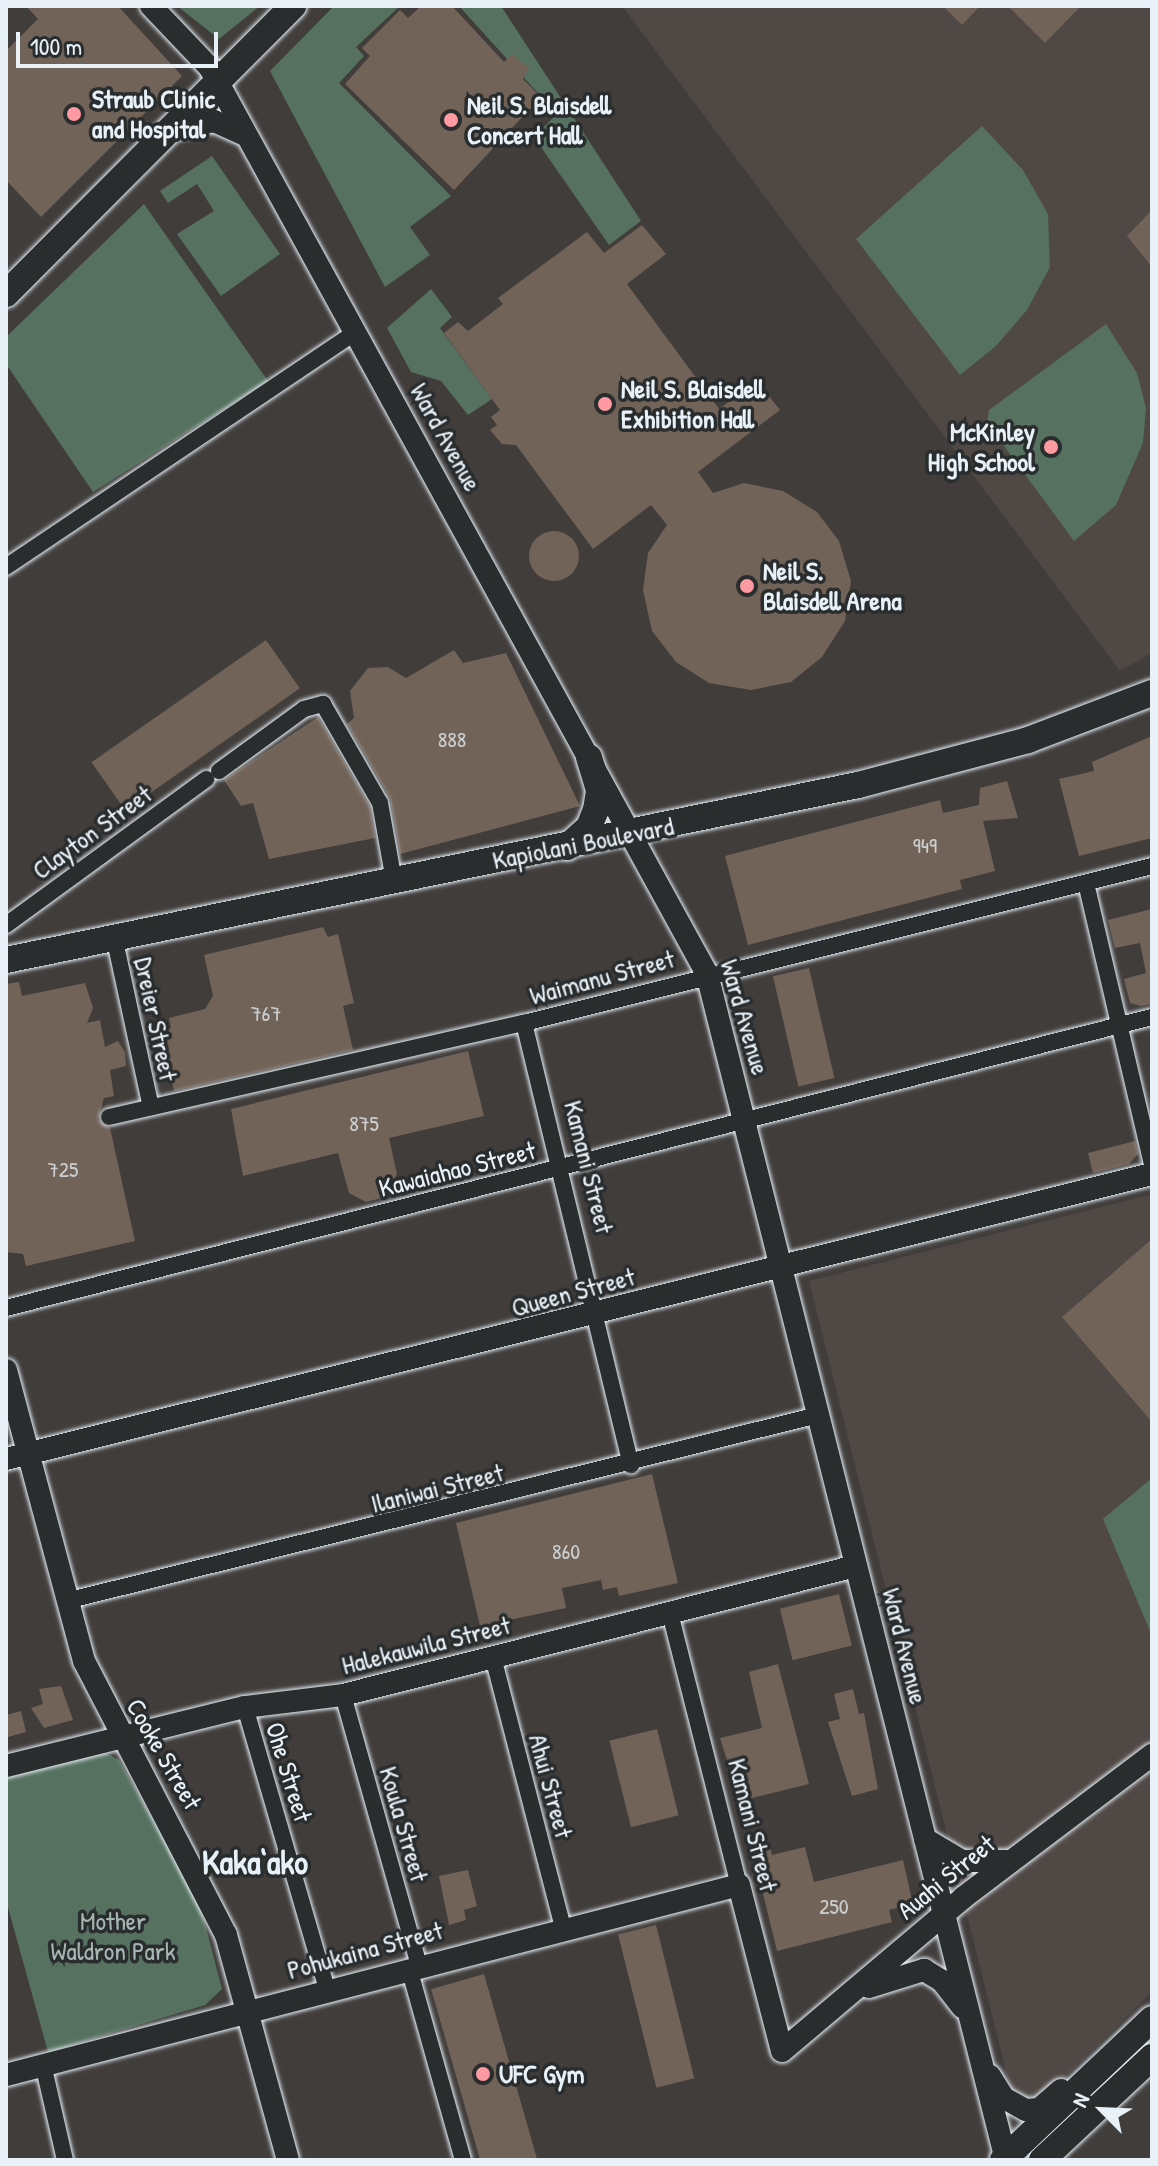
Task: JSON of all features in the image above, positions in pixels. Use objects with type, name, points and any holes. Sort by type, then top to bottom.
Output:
[{"type":"main road","points":[[6,294],[293,6]]},
{"type":"main road","name":"Kapiolani Boulevard","points":[[6,960],[115,941],[394,881],[632,835],[1028,740],[1152,693]]},
{"type":"main road","points":[[567,847],[589,827],[596,810],[599,790],[589,757]]},
{"type":"main road","points":[[1005,2159],[1152,2017]]},
{"type":"main road","points":[[1042,2160],[1152,2057]]},
{"type":"street","name":"Ward Avenue","points":[[151,6],[204,59],[707,974],[1005,2159]]},
{"type":"street","points":[[168,131],[214,121],[245,135]]},
{"type":"street","points":[[6,567],[354,333]]},
{"type":"street","name":"Clayton Street","points":[[6,925],[304,709],[323,704],[380,803],[394,881]]},
{"type":"street","name":"Waimanu Street","points":[[109,1117],[524,1023],[707,974],[1152,866]]},
{"type":"street","points":[[1086,883],[1117,1027],[1152,1164]]},
{"type":"street","name":"Dreier Street","points":[[115,941],[151,1107]]},
{"type":"street","name":"Kawaiahao Street","points":[[6,1308],[561,1168],[743,1118],[1152,1017]]},
{"type":"street","name":"Kamani Street","points":[[524,1023],[631,1465]]},
{"type":"street","name":"Queen Street","points":[[6,1459],[1152,1174]]},
{"type":"street","name":"Cooke Street","points":[[6,1370],[84,1661],[120,1735],[201,1877],[247,2011],[288,2160]]},
{"type":"street","name":"Ilaniwai Street","points":[[66,1601],[631,1465],[818,1415]]},
{"type":"street","name":"Halekauwila Street","points":[[6,1766],[120,1735],[245,1707],[343,1695],[856,1566]]},
{"type":"street","name":"Kamani Street","points":[[670,1613],[782,2051]]},
{"type":"street","name":"Ahui Street","points":[[493,1657],[563,1927]]},
{"type":"street","name":"Koula Street","points":[[343,1695],[463,2160]]},
{"type":"street","name":"Ohe Street","points":[[245,1707],[327,1990]]},
{"type":"street","name":"Auahi Street","points":[[782,2051],[944,1913],[1152,1755]]},
{"type":"street","points":[[925,1839],[962,1861],[1010,1861]]},
{"type":"street","name":"Pohukaina Street","points":[[6,2075],[563,1927],[739,1885]]},
{"type":"street","points":[[845,1997],[909,1970],[928,1971],[954,1996],[1002,2094],[1032,2111],[1152,2017]]},
{"type":"street","points":[[43,2064],[65,2160]]},
{"type":"shaded area","name":"McKinley High School","points":[[622,6],[1152,6],[1152,653],[1120,671]]},
{"type":"shaded area","points":[[1152,1194],[1152,1992],[1045,2097],[1019,2099],[1010,2088],[809,1281]]},
{"type":"green space","points":[[177,6],[260,6],[219,39]]},
{"type":"green space","points":[[334,6],[400,6],[356,47],[364,56],[339,83],[451,196],[410,227],[430,255],[385,287],[270,71]]},
{"type":"green space","points":[[459,6],[501,6],[641,221],[609,245],[534,137],[557,114]]},
{"type":"green space","points":[[982,126],[1023,170],[1048,214],[1050,267],[1027,310],[996,346],[960,375],[856,239]]},
{"type":"green space","points":[[212,156],[280,254],[221,296],[177,234],[214,211],[197,184],[168,203],[160,191]]},
{"type":"green space","points":[[144,204],[268,381],[93,492],[6,364],[6,337]]},
{"type":"green space","points":[[431,289],[452,317],[440,328],[492,399],[468,415],[441,381],[411,372],[387,328]]},
{"type":"green space","points":[[1106,324],[1137,373],[1146,408],[1143,443],[1116,505],[1074,541],[987,423],[989,410]]},
{"type":"green space","points":[[1152,1478],[1152,1636],[1103,1519]]},
{"type":"green space","name":"Mother Waldron Park","points":[[104,1752],[119,1760],[199,1901],[222,1989],[205,2005],[48,2052],[6,1900],[6,1778]]},
{"type":"building","name":"Straub Clinic and Hospital","points":[[26,6],[118,6],[182,76],[41,217],[6,180],[6,51],[38,19]]},
{"type":"building","name":"Neil S. Blaisdell Concert Hall","points":[[421,6],[452,6],[504,62],[512,54],[529,68],[523,79],[541,97],[454,190],[345,84],[370,56],[362,48],[400,10],[408,18]]},
{"type":"building","points":[[943,6],[980,6],[962,25]]},
{"type":"building","points":[[1008,6],[1081,6],[1045,43]]},
{"type":"building","points":[[1152,210],[1152,267],[1127,236]]},
{"type":"building","name":"Neil S. Blaisdell Exhibition Hall","points":[[642,225],[666,254],[627,284],[719,409],[757,381],[780,410],[698,472],[713,493],[744,483],[783,491],[817,512],[839,541],[851,581],[845,621],[822,657],[791,682],[751,690],[709,683],[676,662],[652,631],[643,590],[648,553],[667,525],[651,505],[593,549],[516,445],[502,444],[490,430],[497,425],[491,417],[500,410],[444,333],[458,322],[468,331],[503,304],[498,298],[587,232],[604,253]]},
{"type":"building","points":[[554,531],[572,538],[579,556],[572,574],[554,581],[536,574],[529,556],[536,538]]},
{"type":"building","points":[[266,640],[300,688],[125,811],[92,762]]},
{"type":"building","points":[[454,650],[463,663],[506,653],[580,806],[400,854],[390,798],[347,724],[354,718],[350,691],[368,668],[388,667],[406,678]]},
{"type":"building","points":[[318,717],[370,807],[375,838],[269,859],[253,803],[241,806],[224,780]]},
{"type":"building","points":[[1152,736],[1152,838],[1079,856],[1059,779],[1094,771],[1092,762]]},
{"type":"building","points":[[1007,781],[1018,818],[983,821],[995,871],[960,880],[962,889],[748,945],[725,856],[940,800],[943,813],[979,805],[980,788]]},
{"type":"building","points":[[1152,909],[1152,1004],[1141,1006],[1130,1003],[1124,979],[1146,973],[1140,943],[1115,948],[1108,920]]},
{"type":"building","points":[[323,927],[328,937],[338,934],[354,1003],[343,1006],[353,1050],[174,1091],[161,1030],[171,1028],[169,1018],[205,1009],[213,996],[204,955]]},
{"type":"building","points":[[809,968],[834,1078],[798,1086],[773,976]]},
{"type":"building","points":[[19,982],[22,996],[85,983],[93,1008],[87,1023],[100,1020],[105,1047],[118,1041],[125,1052],[126,1066],[110,1070],[114,1096],[104,1098],[98,1119],[110,1128],[135,1241],[26,1266],[23,1254],[6,1252],[6,984]]},
{"type":"building","points":[[468,1051],[484,1116],[389,1138],[397,1174],[385,1197],[366,1202],[349,1193],[338,1153],[243,1176],[231,1109]]},
{"type":"building","points":[[1135,1141],[1138,1154],[1129,1164],[1093,1173],[1088,1153]]},
{"type":"building","points":[[1152,1239],[1152,1422],[1062,1317]]},
{"type":"building","points":[[652,1474],[678,1583],[619,1596],[617,1587],[603,1590],[601,1580],[562,1588],[566,1608],[480,1626],[456,1523]]},
{"type":"building","points":[[839,1594],[852,1645],[793,1660],[780,1609]]},
{"type":"building","points":[[778,1664],[809,1784],[740,1801],[720,1738],[762,1728],[749,1672]]},
{"type":"building","points":[[61,1686],[73,1720],[44,1728],[31,1708],[43,1704],[39,1689]]},
{"type":"building","points":[[853,1689],[859,1714],[864,1713],[878,1789],[852,1796],[828,1722],[840,1719],[834,1694]]},
{"type":"building","points":[[21,1711],[26,1732],[8,1737],[6,1715]]},
{"type":"building","points":[[657,1729],[679,1815],[631,1827],[609,1741]]},
{"type":"building","points":[[769,1845],[772,1855],[805,1847],[814,1882],[903,1860],[913,1904],[889,1910],[892,1922],[777,1951],[752,1849]]},
{"type":"building","points":[[468,1870],[477,1906],[464,1910],[466,1920],[449,1925],[439,1876]]},
{"type":"building","points":[[656,1925],[694,2078],[656,2088],[618,1934]]},
{"type":"building","name":"UFC Gym","points":[[484,1974],[537,2160],[480,2160],[431,1989]]},
{"type":"place","name":"Straub Clinic and Hospital","points":[[74,114]]},
{"type":"place","name":"Neil S. Blaisdell Concert Hall","points":[[451,120]]},
{"type":"place","name":"Neil S. Blaisdell Exhibition Hall","points":[[605,404]]},
{"type":"place","name":"McKinley High School","points":[[1051,447]]},
{"type":"place","name":"Neil S. Blaisdell Arena","points":[[747,586]]},
{"type":"place","name":"UFC Gym","points":[[483,2074]]},
{"type":"district","name":"Kaka‘ako","points":[[255,1863]]}]
